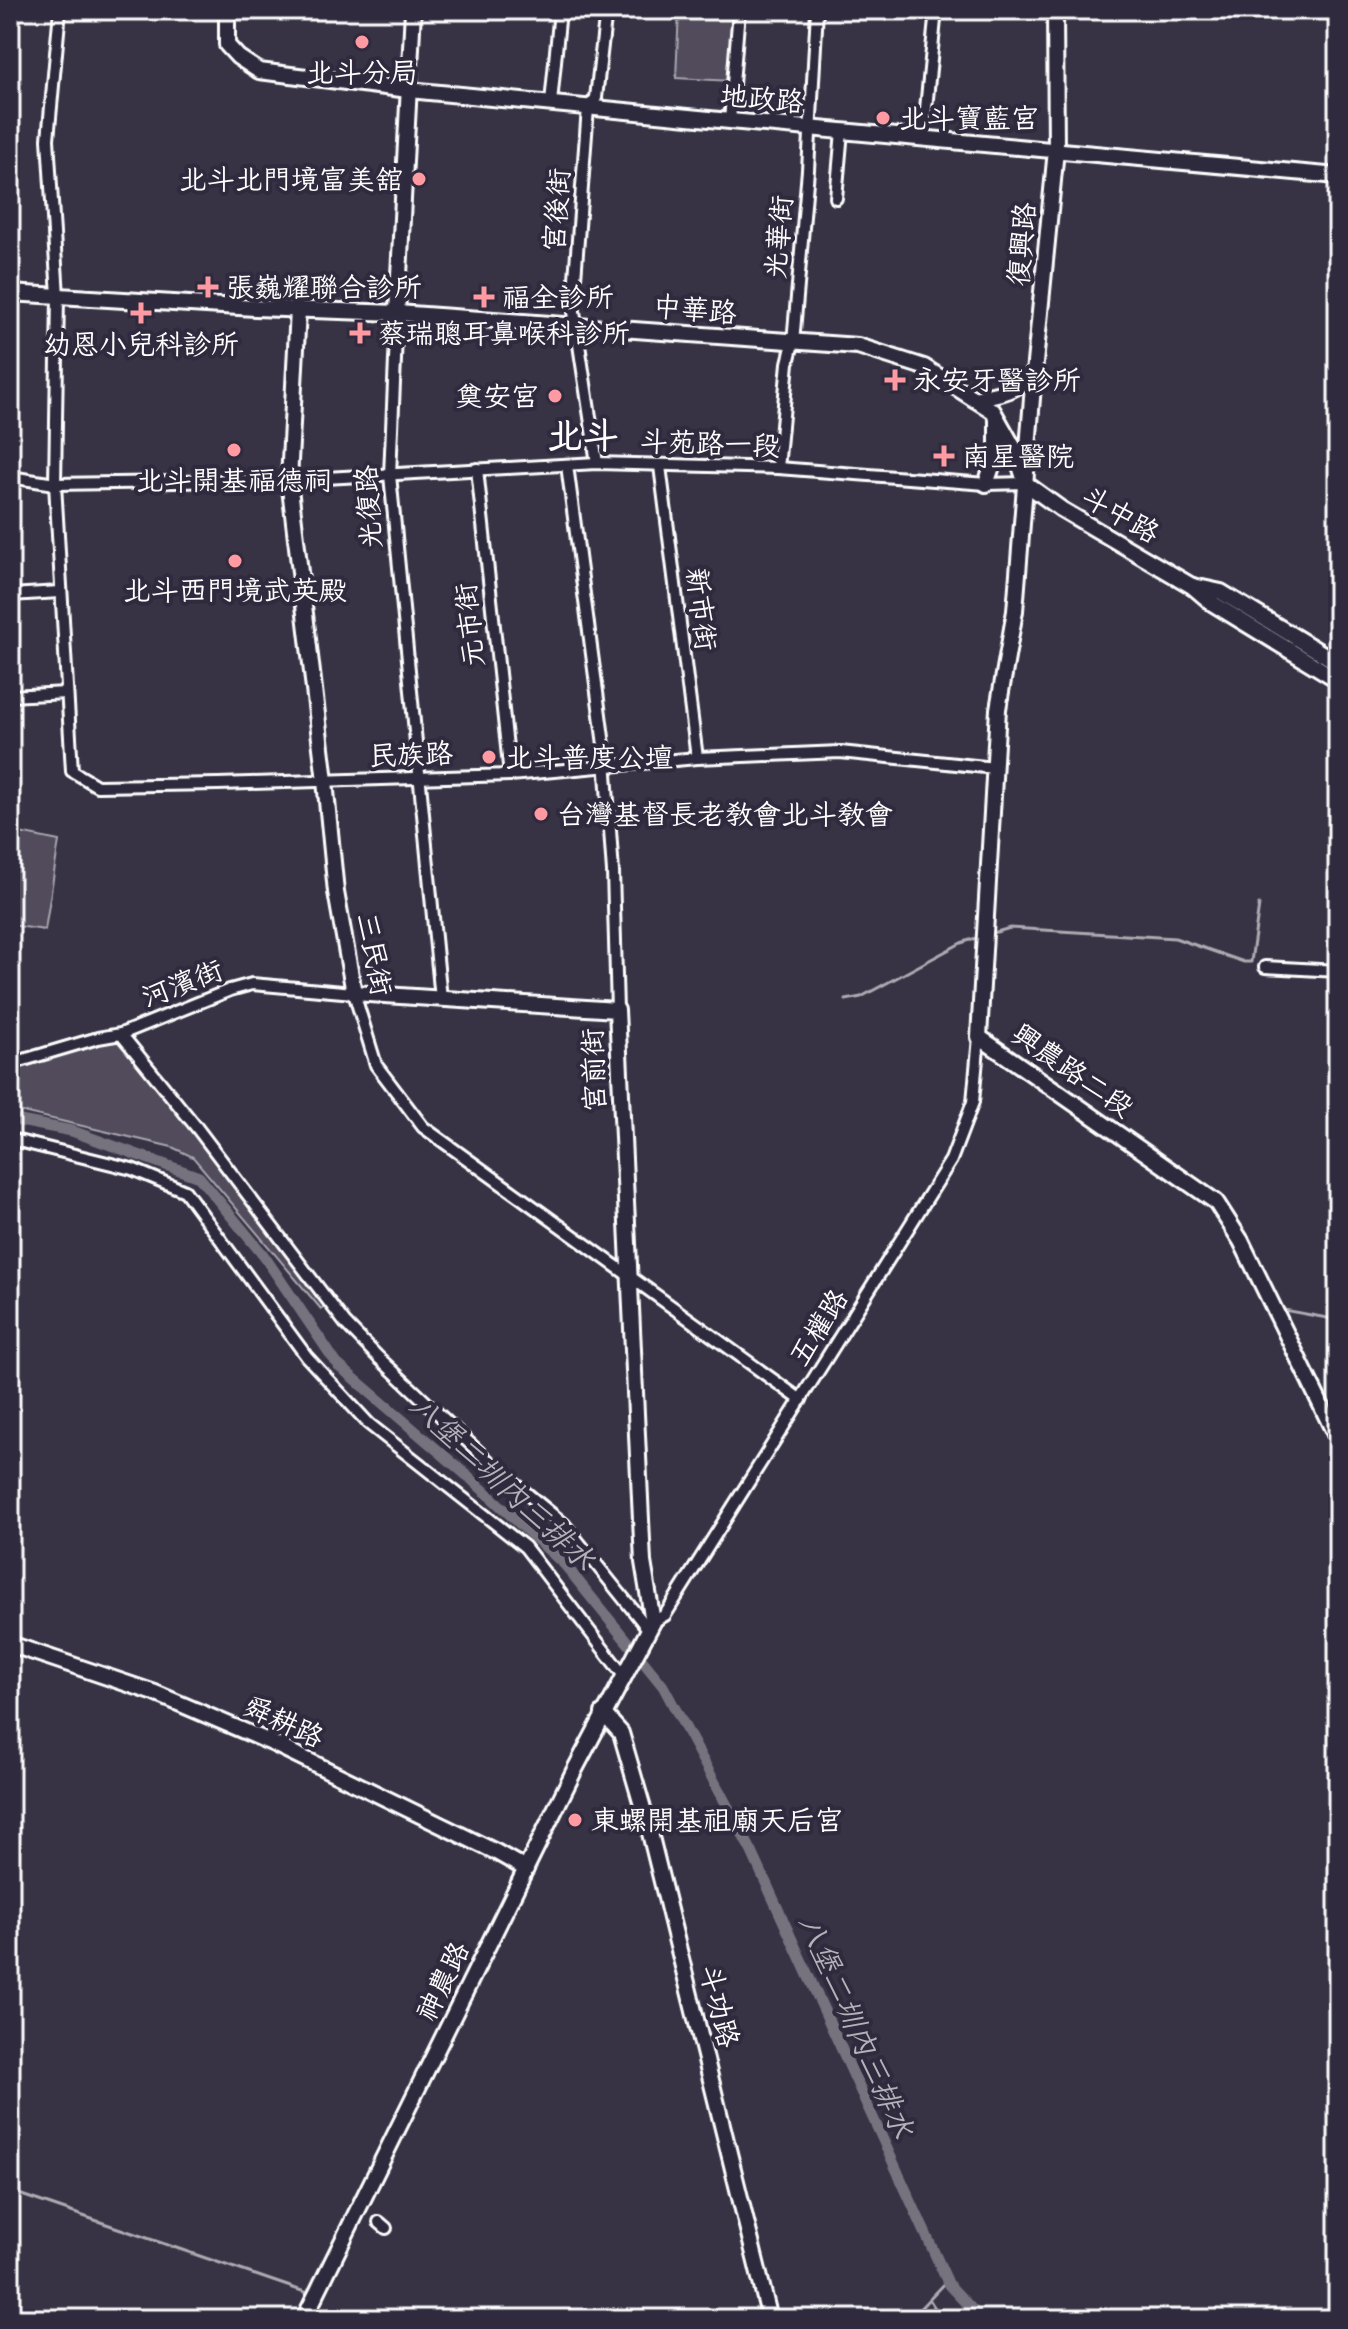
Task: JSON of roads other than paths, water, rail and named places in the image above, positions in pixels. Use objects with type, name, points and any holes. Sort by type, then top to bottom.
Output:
[{"type":"street","points":[[10,696],[66,693],[55,484],[58,296],[48,139],[60,10]]},
{"type":"street","name":"地政路","points":[[227,10],[227,45],[259,71],[588,108],[1338,176]]},
{"type":"street","name":"光復路","points":[[413,10],[390,475],[441,999]]},
{"type":"street","points":[[551,103],[560,10]]},
{"type":"street","name":"宮後街","points":[[597,463],[573,305],[588,108],[596,98],[606,10]]},
{"type":"street","points":[[730,121],[739,10]]},
{"type":"street","name":"光華街","points":[[778,468],[788,363],[793,343],[817,10]]},
{"type":"street","points":[[923,138],[936,10]]},
{"type":"street","name":"復興路","points":[[1025,483],[1056,150],[1055,10]]},
{"type":"street","points":[[836,198],[842,131]]},
{"type":"street","name":"中華路","points":[[10,293],[397,313],[858,346],[924,367],[997,415],[1015,450],[1025,483]]},
{"type":"street","name":"三民街","points":[[298,310],[289,480],[336,892],[354,993],[376,1065],[423,1127],[801,1400]]},
{"type":"street","points":[[974,399],[1000,395],[1019,387],[1034,373]]},
{"type":"street","points":[[986,484],[997,452],[997,415]]},
{"type":"street","name":"斗苑路一段","points":[[10,477],[55,484],[289,480],[597,463],[778,468],[986,484],[1025,483]]},
{"type":"street","name":"宮前街","points":[[567,465],[606,768],[613,872],[628,1277],[643,1562],[650,1629]]},
{"type":"street","name":"新市街","points":[[660,466],[697,758]]},
{"type":"street","name":"元市街","points":[[477,469],[510,775]]},
{"type":"street","name":"斗中路","points":[[1025,483],[1061,509],[1192,586],[1212,603],[1338,680]]},
{"type":"street","name":"興農路二段","points":[[1025,483],[1015,611],[998,698],[979,1037],[1216,1202],[1241,1241],[1338,1440]]},
{"type":"street","name":"斗中路","points":[[1192,586],[1221,592],[1338,663]]},
{"type":"street","points":[[10,595],[60,592]]},
{"type":"street","name":"民族路","points":[[66,693],[72,771],[97,786],[510,775],[697,758],[840,752],[995,768]]},
{"type":"street","points":[[1265,967],[1338,971]]},
{"type":"street","name":"河濱街","points":[[10,1064],[121,1034],[252,984],[617,1010]]},
{"type":"street","points":[[10,1139],[132,1169],[185,1191],[307,1357],[369,1424],[525,1547],[626,1672],[650,1629],[564,1524],[497,1469],[345,1323],[197,1128],[121,1034]]},
{"type":"street","name":"五權路","points":[[650,1629],[665,1615],[951,1160],[973,1102],[979,1037]]},
{"type":"street","name":"舜耕路","points":[[10,1644],[155,1693],[272,1743],[526,1869]]},
{"type":"street","name":"神農路","points":[[304,2319],[626,1672]]},
{"type":"street","name":"斗功路","points":[[603,1713],[621,1733],[649,1829],[770,2319]]},
{"type":"waterway","points":[[990,934],[1010,928],[1175,938],[1251,962],[1259,905]]},
{"type":"waterway","points":[[846,1000],[861,997],[961,943],[979,937]]},
{"type":"waterway","name":"八堡二圳內三排水","points":[[10,1119],[72,1131],[199,1177],[264,1256],[337,1364],[470,1478],[565,1565],[663,1686],[752,1852],[949,2285],[981,2319]]},
{"type":"waterway","points":[[1284,1310],[1338,1320]]},
{"type":"waterway","points":[[10,2191],[305,2292]]},
{"type":"waterway","points":[[910,2319],[947,2280]]},
{"type":"waterway","points":[[929,2299],[942,2319]]},
{"type":"place","name":"北斗分局","points":[[362,42]]},
{"type":"place","name":"北斗寶藍宮","points":[[883,118]]},
{"type":"place","name":"北斗北門境富美舘","points":[[419,179]]},
{"type":"place","name":"張巍耀聯合診所","points":[[208,287]]},
{"type":"place","name":"福全診所","points":[[484,297]]},
{"type":"place","name":"幼恩小兒科診所","points":[[141,313]]},
{"type":"place","name":"蔡瑞聰耳鼻喉科診所","points":[[360,333]]},
{"type":"place","name":"永安牙醫診所","points":[[895,380]]},
{"type":"place","name":"奠安宮","points":[[555,396]]},
{"type":"place","name":"北斗開基福德祠","points":[[234,450]]},
{"type":"place","name":"南星醫院","points":[[944,456]]},
{"type":"place","name":"北斗西門境武英殿","points":[[235,561]]},
{"type":"place","name":"北斗普度公壇","points":[[489,757]]},
{"type":"place","name":"台灣基督長老教會北斗教會","points":[[541,814]]},
{"type":"place","name":"東螺開基祖廟天后宮","points":[[575,1820]]},
{"type":"district","name":"北斗","points":[[583,434]]}]
